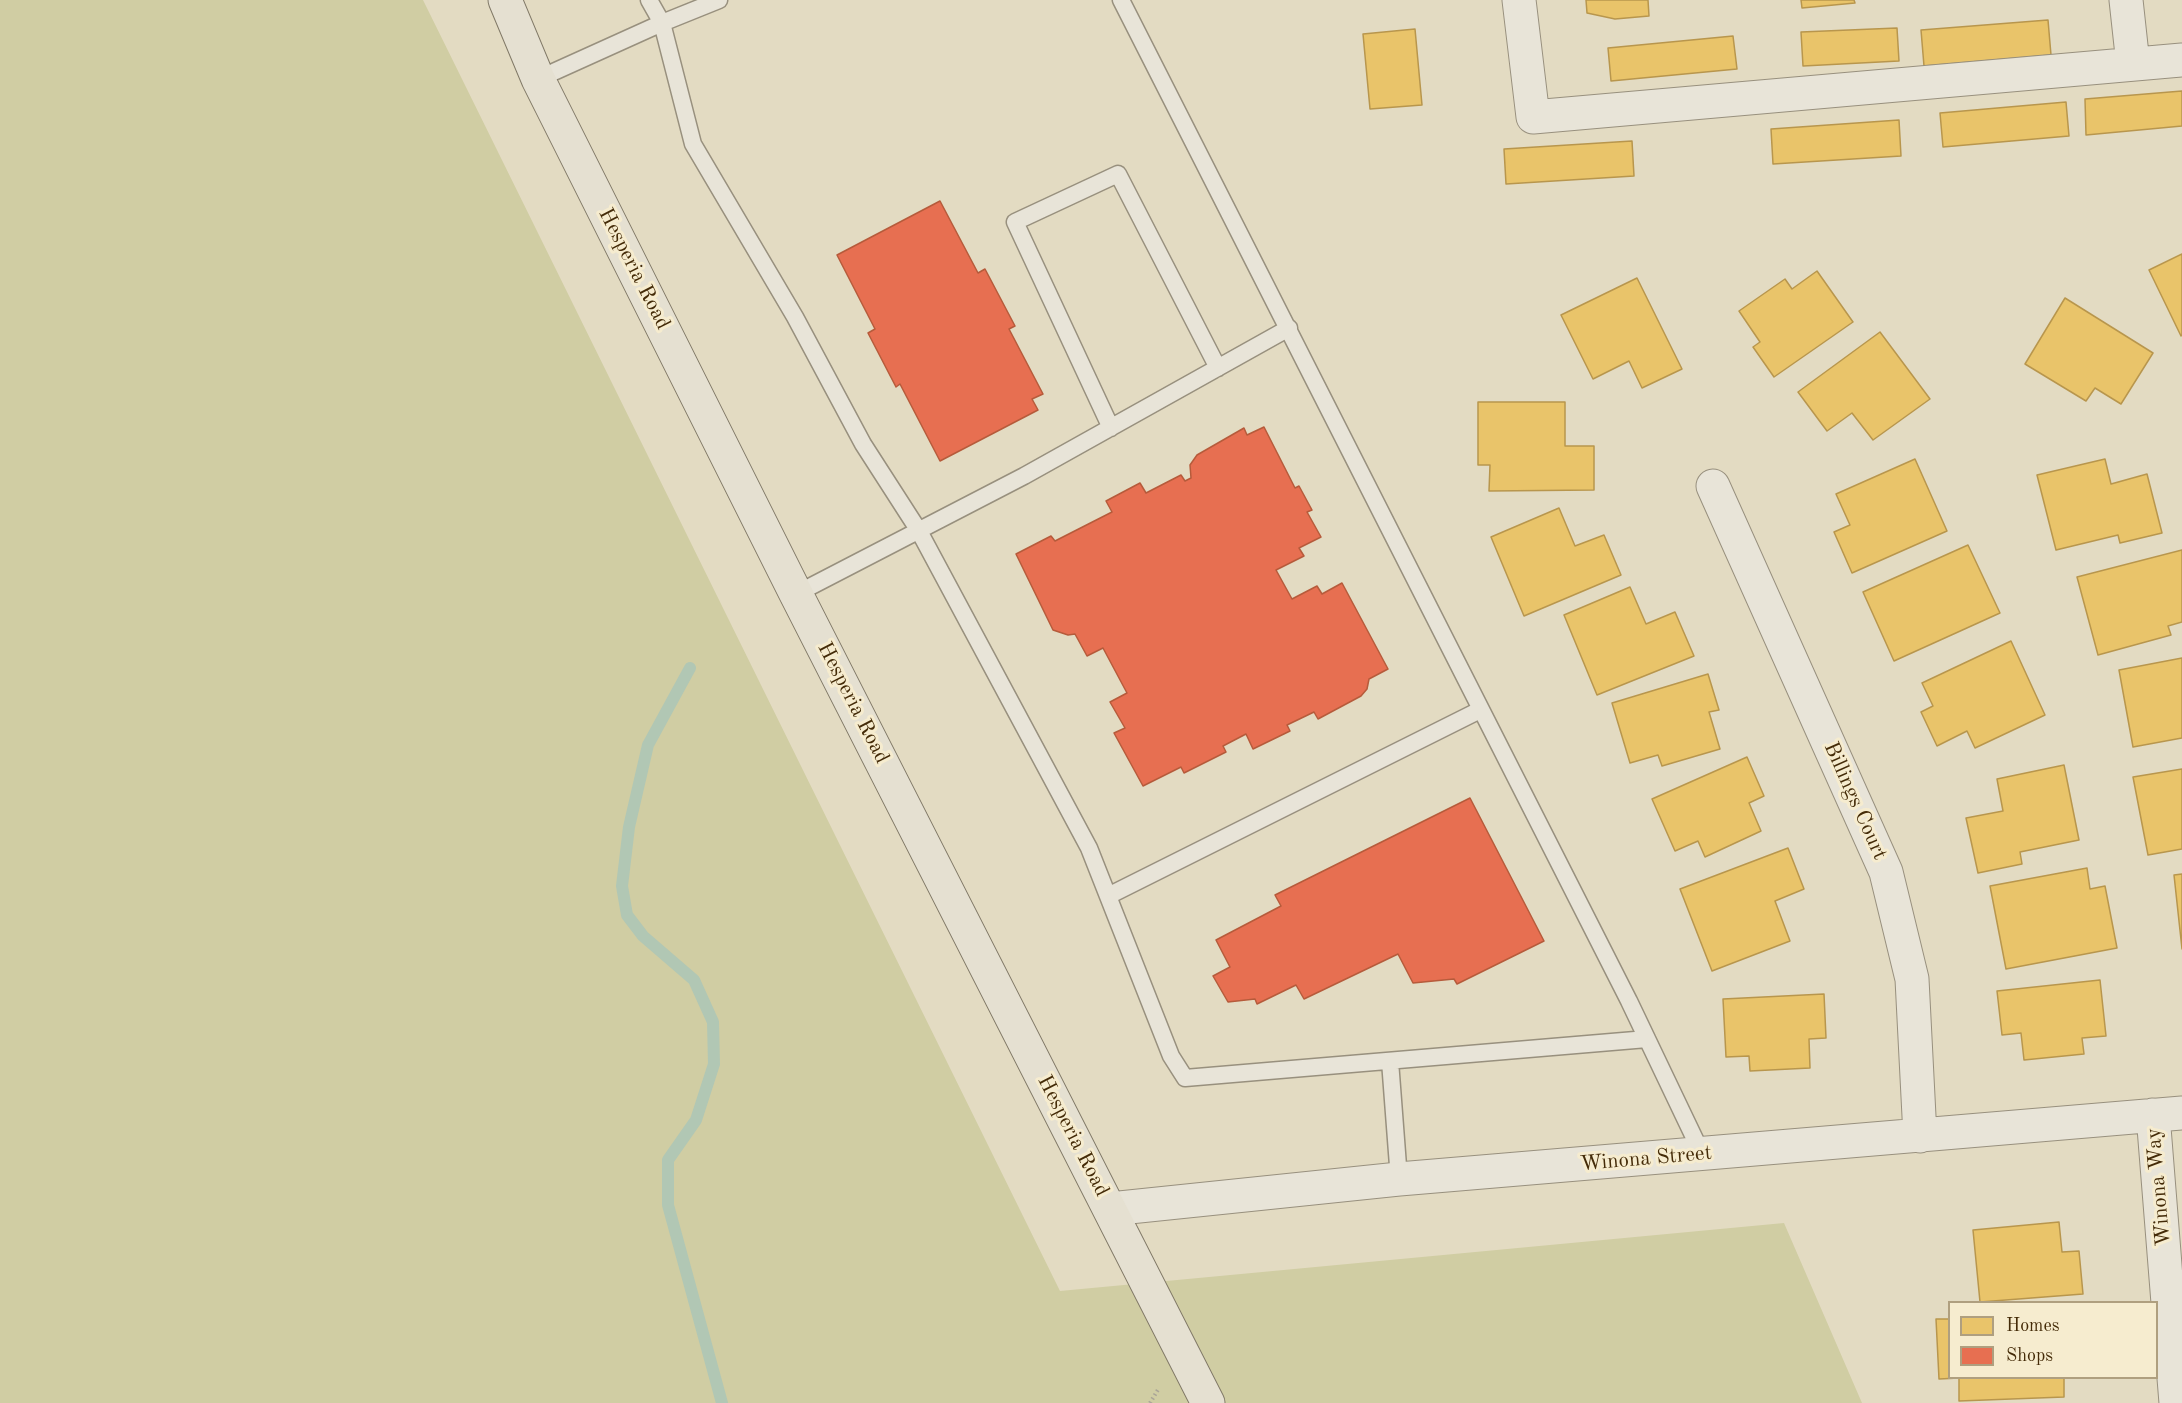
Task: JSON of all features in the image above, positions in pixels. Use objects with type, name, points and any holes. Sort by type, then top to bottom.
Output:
[{"type":"main road","name":"Hesperia Road","points":[[505,0],[538,79],[796,594],[1208,1403]]},
{"type":"street","points":[[1519,0],[1533,117],[2182,60]]},
{"type":"street","points":[[2126,0],[2133,64]]},
{"type":"street","name":"Billings Court","points":[[1713,486],[1886,872],[1912,979],[1920,1137]]},
{"type":"street","name":"Winona Street","points":[[1110,1209],[1399,1179],[1920,1137],[2168,1114]]},
{"type":"street","name":"Winona Way","points":[[2168,1114],[2176,1403]]},
{"type":"lane","points":[[649,0],[662,23],[693,144],[795,317],[863,444],[919,531],[1089,848],[1171,1056],[1185,1078],[1647,1039]]},
{"type":"lane","points":[[538,79],[719,0]]},
{"type":"lane","points":[[1121,0],[1647,1039],[1702,1154]]},
{"type":"lane","points":[[1111,428],[1014,222],[1118,174],[1218,368]]},
{"type":"lane","points":[[796,594],[1111,428],[1289,328]]},
{"type":"lane","points":[[1108,896],[1480,710]]},
{"type":"lane","points":[[1390,1061],[1399,1179]]},
{"type":"shaded area","points":[[0,0],[423,0],[1060,1291],[1784,1223],[1862,1403],[0,1403]]},
{"type":"building: Homes","points":[[1586,0],[1648,0],[1649,16],[1615,19],[1587,13]]},
{"type":"building: Homes","points":[[1801,0],[1854,0],[1855,3],[1802,8]]},
{"type":"building: Homes","points":[[2048,20],[2051,55],[1924,66],[1921,30]]},
{"type":"building: Homes","points":[[1897,28],[1899,61],[1803,66],[1801,32]]},
{"type":"building: Homes","points":[[1415,29],[1422,105],[1370,109],[1363,34]]},
{"type":"building: Homes","points":[[1733,36],[1737,69],[1611,81],[1608,48]]},
{"type":"building: Homes","points":[[2182,91],[2182,126],[2086,135],[2085,99]]},
{"type":"building: Homes","points":[[2066,102],[2069,136],[1943,147],[1940,113]]},
{"type":"building: Homes","points":[[1899,120],[1901,156],[1773,164],[1771,129]]},
{"type":"building: Homes","points":[[1632,141],[1634,176],[1506,184],[1504,149]]},
{"type":"building: Homes","points":[[2182,254],[2182,335],[2181,336],[2149,270]]},
{"type":"building: Homes","points":[[1817,271],[1853,322],[1774,377],[1753,347],[1760,342],[1739,311],[1785,279],[1792,289]]},
{"type":"building: Homes","points":[[1637,278],[1682,369],[1642,388],[1629,361],[1593,379],[1561,315]]},
{"type":"building: Homes","points":[[2065,298],[2153,353],[2121,404],[2095,388],[2086,401],[2025,364]]},
{"type":"building: Homes","points":[[1880,332],[1930,399],[1873,440],[1852,413],[1827,431],[1798,392]]},
{"type":"building: Homes","points":[[1478,402],[1565,402],[1565,446],[1594,446],[1594,490],[1489,491],[1490,465],[1478,465]]},
{"type":"building: Homes","points":[[1915,459],[1947,531],[1852,573],[1834,532],[1850,525],[1836,494]]},
{"type":"building: Homes","points":[[2105,459],[2111,484],[2147,474],[2162,533],[2120,543],[2118,535],[2056,550],[2037,475]]},
{"type":"building: Homes","points":[[1559,508],[1575,546],[1604,535],[1621,575],[1524,616],[1491,537]]},
{"type":"building: Homes","points":[[1968,545],[2000,613],[1894,661],[1863,592]]},
{"type":"building: Homes","points":[[2182,550],[2182,622],[2168,626],[2171,635],[2098,655],[2077,577]]},
{"type":"building: Homes","points":[[1630,587],[1646,624],[1675,612],[1694,656],[1597,695],[1564,615]]},
{"type":"building: Homes","points":[[2011,641],[2045,715],[1975,748],[1967,731],[1937,746],[1921,712],[1933,706],[1922,683]]},
{"type":"building: Homes","points":[[2182,658],[2182,738],[2133,747],[2119,670]]},
{"type":"building: Homes","points":[[1708,674],[1719,710],[1709,712],[1720,749],[1662,766],[1658,755],[1630,763],[1612,703]]},
{"type":"building: Homes","points":[[1747,757],[1764,796],[1749,803],[1761,831],[1705,857],[1698,841],[1675,851],[1652,799]]},
{"type":"building: Homes","points":[[2064,765],[2079,840],[2020,852],[2022,864],[1978,873],[1966,818],[2003,811],[1997,779]]},
{"type":"building: Homes","points":[[2182,769],[2182,849],[2148,855],[2133,777]]},
{"type":"building: Homes","points":[[1788,848],[1804,889],[1775,901],[1790,941],[1712,971],[1680,889]]},
{"type":"building: Homes","points":[[2087,868],[2090,889],[2105,886],[2117,948],[2006,969],[1990,886]]},
{"type":"building: Homes","points":[[2182,874],[2182,949],[2174,875]]},
{"type":"building: Homes","points":[[2100,980],[2106,1036],[2082,1038],[2084,1054],[2024,1060],[2021,1033],[2002,1035],[1997,991]]},
{"type":"building: Homes","points":[[1824,994],[1826,1038],[1809,1039],[1810,1068],[1750,1071],[1749,1056],[1726,1057],[1723,999]]},
{"type":"building: Homes","points":[[2059,1222],[2062,1252],[2079,1251],[2083,1294],[1980,1301],[1973,1230]]},
{"type":"building: Homes","points":[[1936,1319],[1948,1319],[1948,1379],[1939,1379]]},
{"type":"building: Homes","points":[[1959,1379],[2064,1379],[2064,1397],[1959,1401]]},
{"type":"building: Shops","points":[[940,201],[978,273],[985,269],[1015,326],[1009,329],[1043,394],[1032,399],[1038,410],[940,461],[900,384],[896,387],[868,333],[875,329],[837,255]]},
{"type":"building: Shops","points":[[1264,427],[1295,488],[1299,486],[1312,510],[1307,512],[1321,537],[1299,548],[1304,556],[1276,570],[1292,599],[1317,586],[1322,594],[1342,583],[1388,669],[1369,679],[1367,689],[1361,696],[1318,719],[1314,712],[1287,725],[1290,731],[1253,749],[1246,734],[1223,746],[1226,752],[1184,773],[1181,767],[1143,786],[1114,733],[1125,728],[1110,702],[1127,693],[1103,648],[1087,656],[1075,634],[1068,635],[1053,630],[1016,554],[1051,536],[1055,541],[1112,512],[1106,501],[1140,483],[1146,493],[1181,475],[1185,481],[1191,478],[1190,465],[1197,455],[1244,428],[1247,435]]},
{"type":"building: Shops","points":[[1470,798],[1544,941],[1457,984],[1454,979],[1413,983],[1398,954],[1304,999],[1296,985],[1257,1004],[1255,999],[1228,1002],[1213,976],[1230,967],[1216,940],[1281,906],[1275,895]]},
{"type":"waterway","points":[[690,668],[648,745],[629,827],[622,886],[627,915],[643,936],[694,980],[713,1022],[714,1064],[696,1120],[668,1160],[668,1205],[722,1403]]}]
